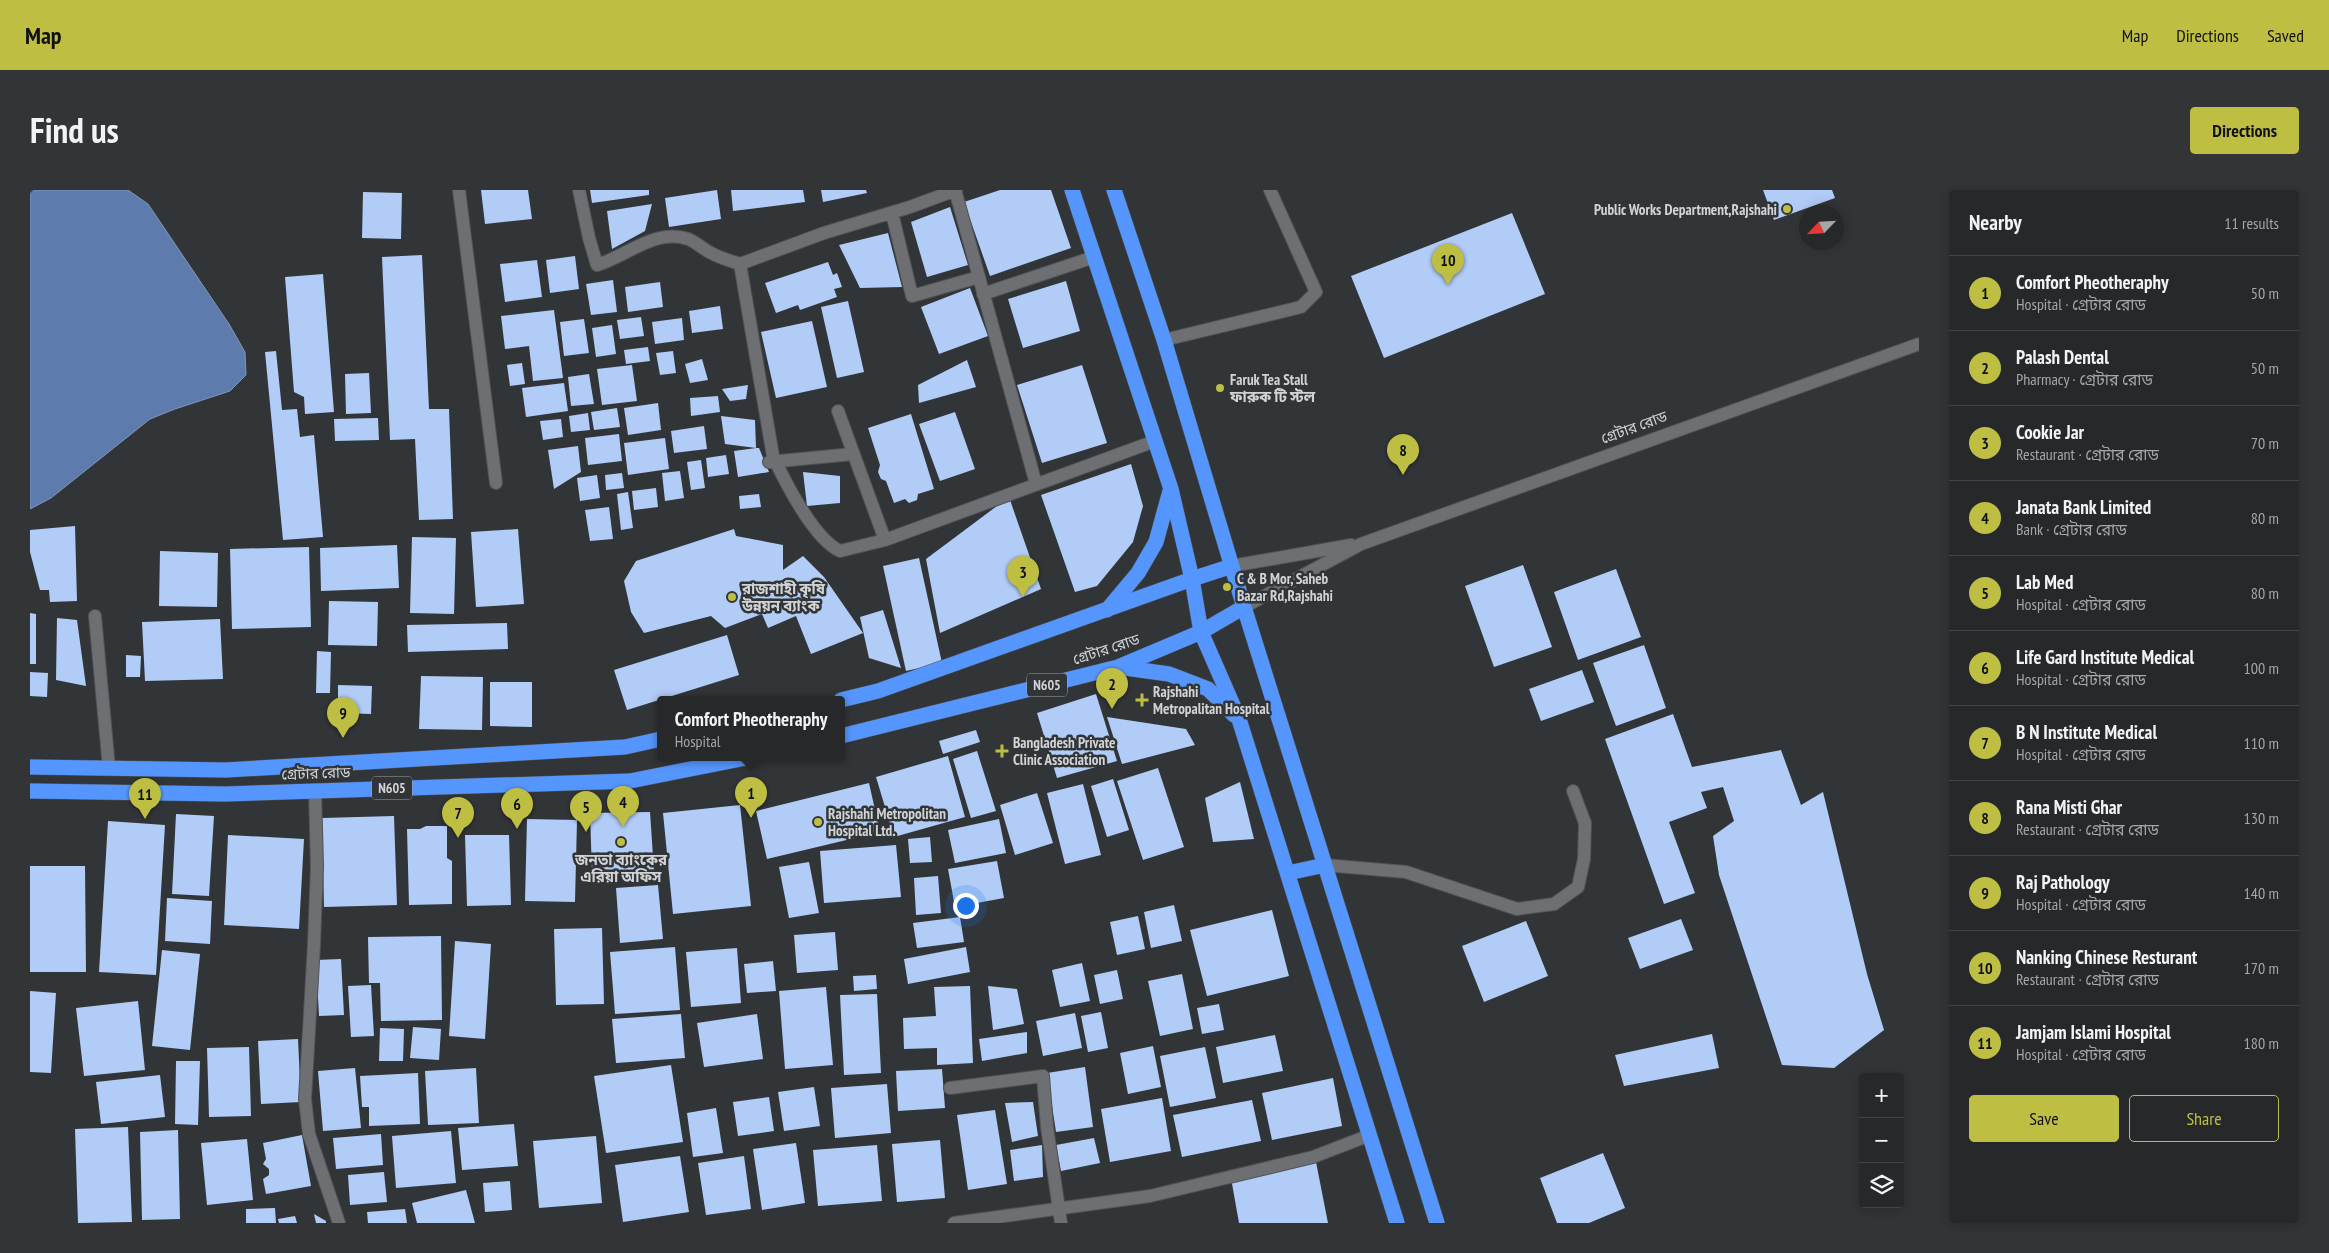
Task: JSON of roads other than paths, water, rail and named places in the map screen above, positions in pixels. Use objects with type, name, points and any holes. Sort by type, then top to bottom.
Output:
[{"type":"highway","points":[[1072,190],[1170,489],[1192,579],[1201,632],[1239,719],[1397,1223]]},
{"type":"highway","points":[[1114,190],[1164,340],[1244,608],[1437,1223]]},
{"type":"highway","points":[[1106,611],[1138,573],[1156,542],[1170,489]]},
{"type":"highway","name":"গ্রেটার রোড","points":[[845,699],[878,691],[1232,566]]},
{"type":"highway","name":"গ্রেটার রোড","points":[[845,735],[1118,667],[1201,632],[1244,608]]},
{"type":"highway","points":[[1118,667],[1169,674],[1208,689],[1239,719]]},
{"type":"highway","name":"গ্রেটার রোড","points":[[30,767],[226,770],[624,747],[657,740]]},
{"type":"highway","name":"গ্রেটার রোড","points":[[30,791],[225,794],[630,781],[731,761]]},
{"type":"highway","points":[[1288,873],[1325,865]]},
{"type":"street","points":[[459,190],[496,483]]},
{"type":"street","points":[[579,190],[589,238],[598,265],[613,260],[639,245],[664,236],[688,239],[711,254],[740,264],[824,233],[892,213],[955,190],[1036,484]]},
{"type":"street","points":[[1164,340],[1301,307],[1316,292],[1270,190]]},
{"type":"street","points":[[892,213],[912,296],[979,277]]},
{"type":"street","points":[[983,294],[1094,257]]},
{"type":"street","points":[[740,264],[773,456],[784,479],[807,516],[834,548],[840,551],[851,550],[885,540],[1154,442]]},
{"type":"street","name":"গ্রেটার রোড","points":[[1244,608],[1361,544],[1919,344]]},
{"type":"street","points":[[838,411],[885,540]]},
{"type":"street","points":[[769,462],[853,454]]},
{"type":"street","name":"গ্রেটার রোড","points":[[1232,566],[1361,544]]},
{"type":"street","points":[[95,616],[108,768]]},
{"type":"street","points":[[315,791],[317,866],[305,1099],[309,1134],[339,1223]]},
{"type":"street","points":[[1325,865],[1406,872],[1517,909],[1554,904],[1578,887],[1584,859],[1585,823],[1574,791]]},
{"type":"street","points":[[950,1088],[1043,1076],[1047,1127],[1061,1223]]},
{"type":"street","points":[[954,1223],[1150,1196],[1313,1157],[1370,1135]]},
{"type":"water","points":[[30,190],[128,190],[148,204],[229,324],[245,352],[246,375],[230,391],[150,419],[51,498],[30,509]]},
{"type":"place","name":"Public Works Department,Rajshahi","points":[[1787,209]]},
{"type":"place","name":"Nanking Chinese Resturant","points":[[1448,285]]},
{"type":"place","name":"Faruk Tea Stall ফারুক টি স্টল","points":[[1220,388]]},
{"type":"place","name":"Rana Misti Ghar","points":[[1403,475]]},
{"type":"place","name":"C & B Mor, Saheb Bazar Rd,Rajshahi","points":[[1227,587]]},
{"type":"place","name":"রাজশাহী কৃষি উন্নয়ন ব্যাংক","points":[[732,597]]},
{"type":"place","name":"Cookie Jar","points":[[1023,597]]},
{"type":"place","name":"Rajshahi Metropalitan Hospital","points":[[1142,700]]},
{"type":"place","name":"Palash Dental","points":[[1112,709]]},
{"type":"place","name":"Raj Pathology","points":[[343,738]]},
{"type":"place","name":"Bangladesh Private Clinic Association","points":[[1002,751]]},
{"type":"place","name":"Comfort Pheotheraphy","points":[[751,818]]},
{"type":"place","name":"Jamjam Islami Hospital","points":[[145,819]]},
{"type":"place","name":"Rajshahi Metropolitan Hospital Ltd.","points":[[818,822]]},
{"type":"place","name":"Janata Bank Limited","points":[[623,827]]},
{"type":"place","name":"Life Gard Institute Medical","points":[[517,829]]},
{"type":"place","name":"Lab Med","points":[[586,832]]},
{"type":"place","name":"B N Institute Medical","points":[[458,838]]},
{"type":"place","name":"জনতা ব্যাংকের এরিয়া অফিস","points":[[621,842]]}]
